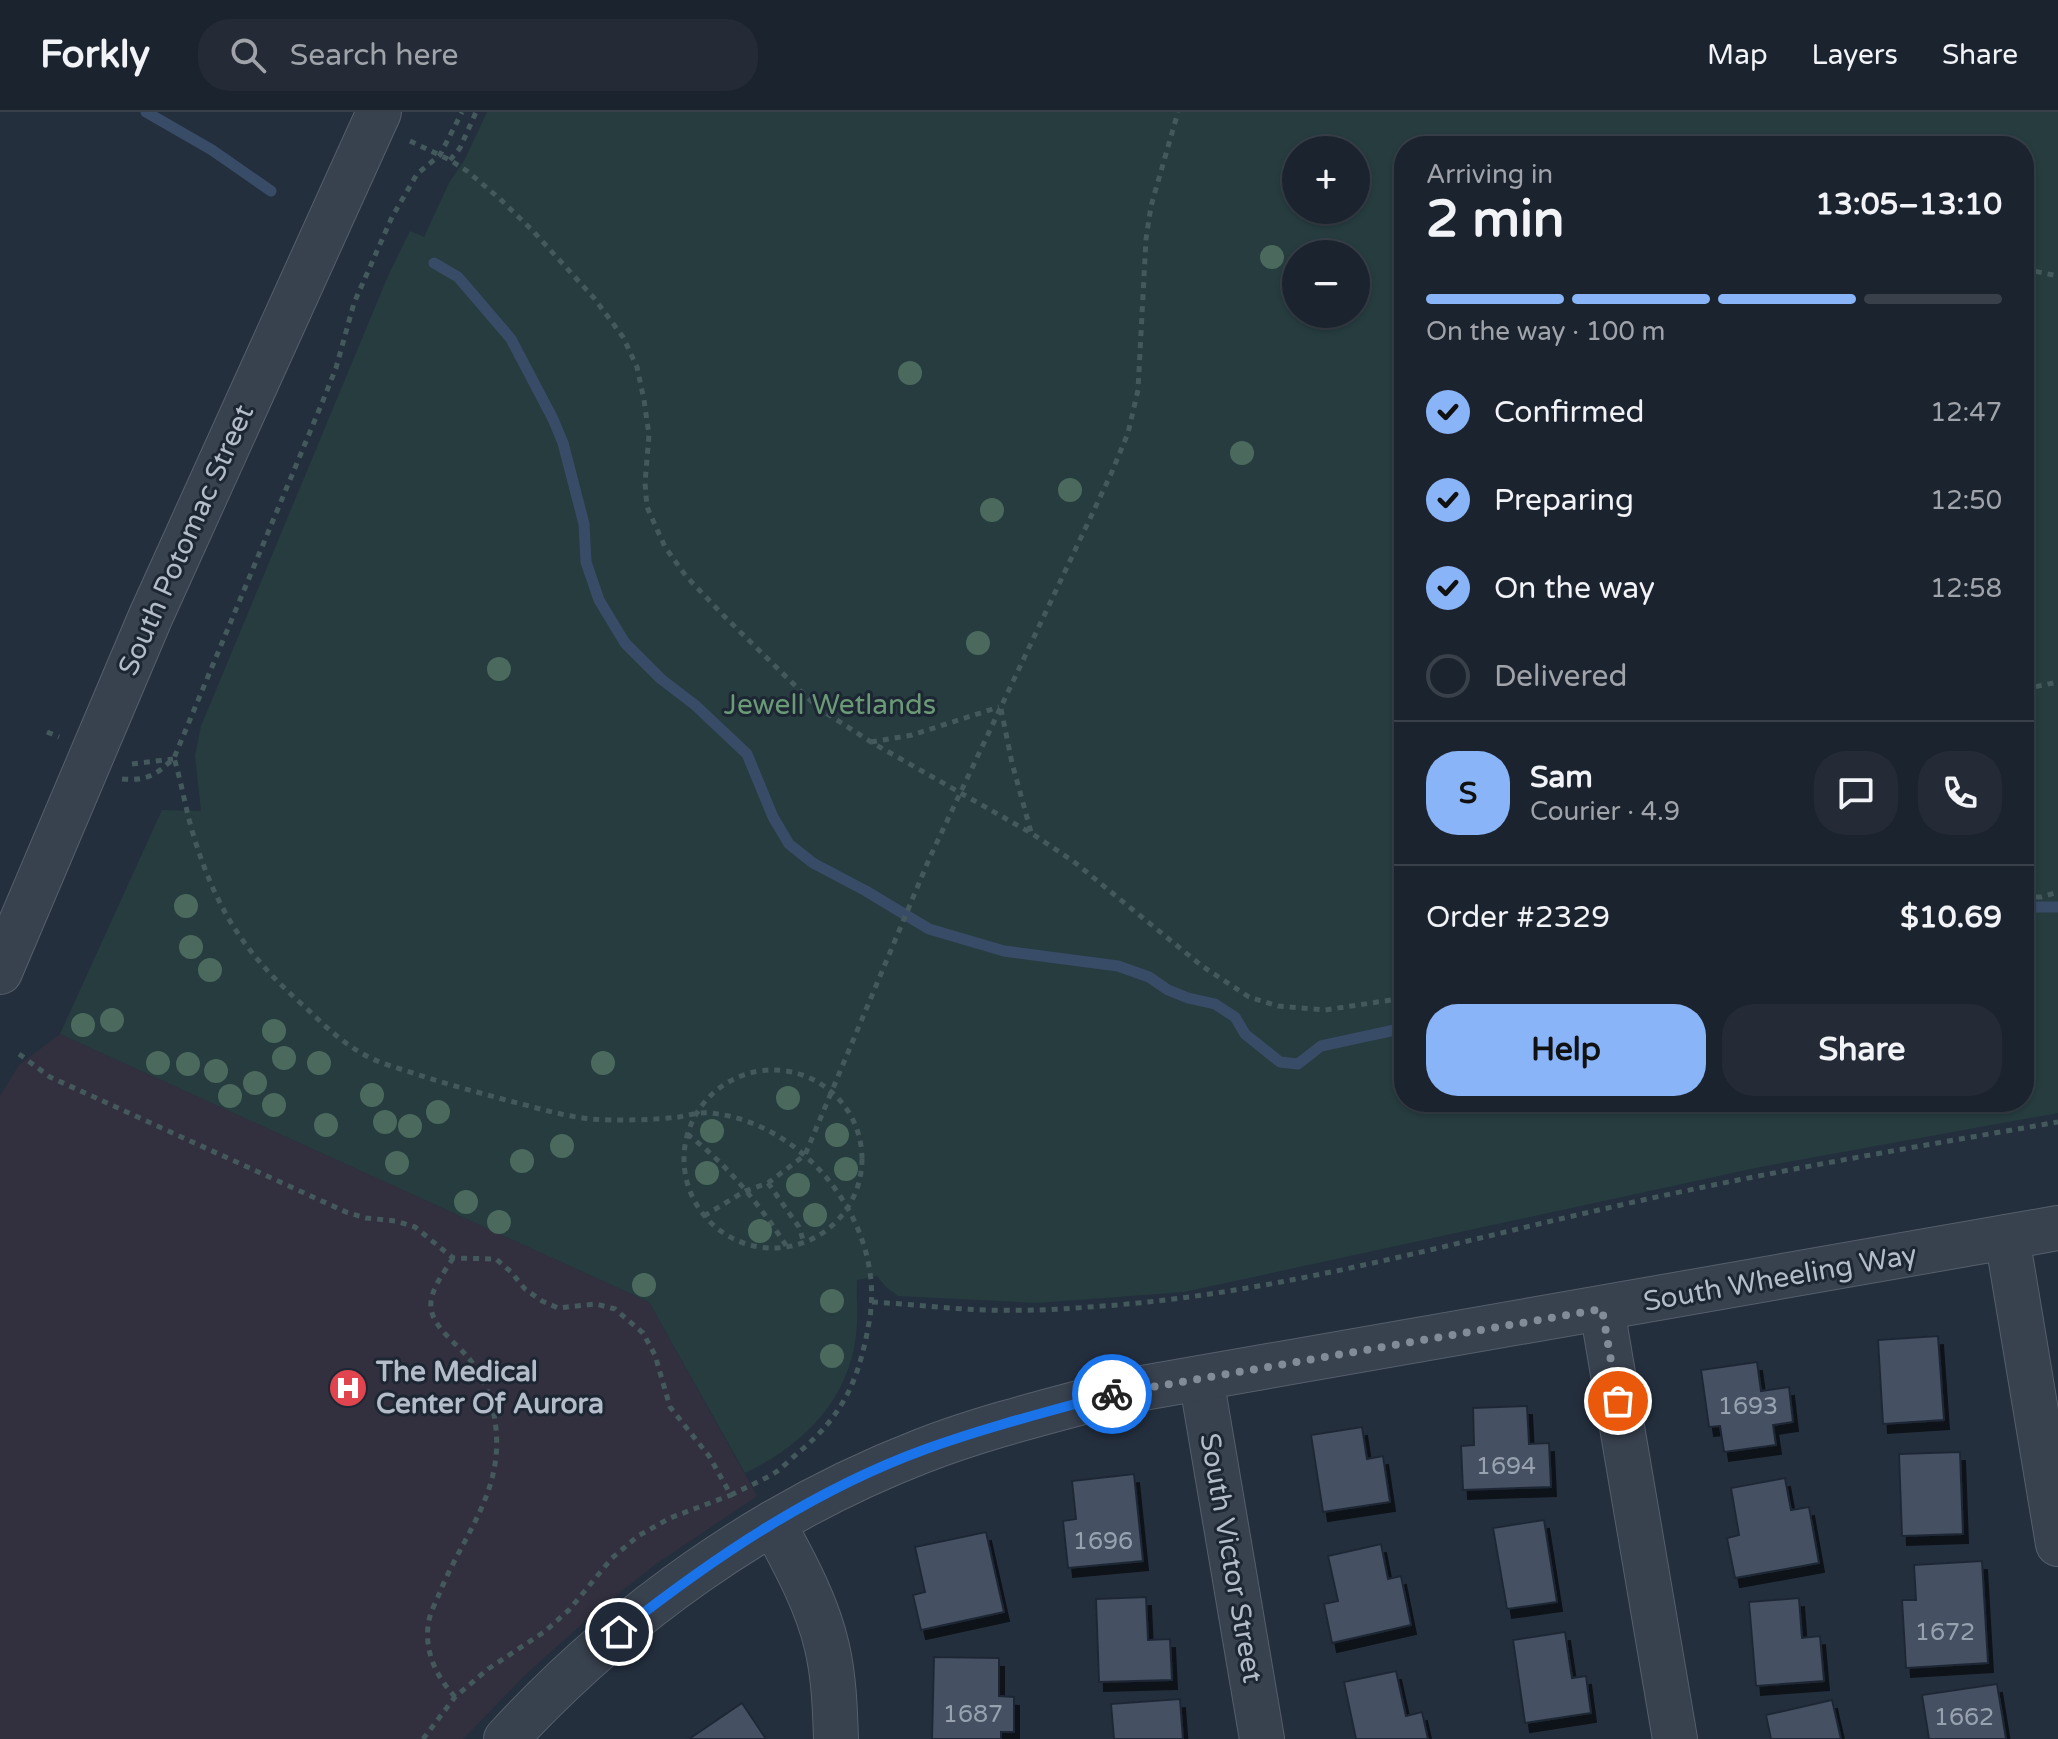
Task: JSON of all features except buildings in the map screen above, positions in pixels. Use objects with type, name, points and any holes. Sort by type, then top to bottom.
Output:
[{"type":"street","name":"South Potomac Street","points":[[0,972],[150,618],[379,112]]},
{"type":"street","name":"South Wheeling Way","points":[[506,1739],[619,1632],[675,1589],[773,1523],[855,1479],[926,1449],[1120,1392],[2058,1228]]},
{"type":"street","points":[[2007,1237],[2058,1544]]},
{"type":"street","points":[[1602,1309],[1675,1739]]},
{"type":"street","name":"South Victor Street","points":[[1201,1378],[1262,1739]]},
{"type":"street","points":[[773,1523],[805,1584],[827,1646],[836,1739]]},
{"type":"path","points":[[114,778],[145,778],[159,773],[174,758],[336,368],[354,303],[365,277],[406,192],[417,174],[440,155],[462,112]]},
{"type":"path","points":[[450,160],[460,148],[476,112]]},
{"type":"path","points":[[704,1216],[745,1191],[768,1183],[805,1155],[930,857],[1111,474],[1128,433],[1138,390],[1146,239],[1151,206],[1178,112]]},
{"type":"path","points":[[440,155],[467,171],[532,230],[594,298],[623,337],[637,367],[644,400],[649,435],[645,483],[647,507],[654,527],[686,576],[817,707],[1073,861],[1202,966],[1249,997],[1278,1006],[1325,1010],[1394,1000]]},
{"type":"path","points":[[2034,271],[2058,276]]},
{"type":"path","points":[[2034,687],[2058,682]]},
{"type":"path","points":[[871,742],[912,735],[1000,707]]},
{"type":"path","points":[[1000,707],[1031,833]]},
{"type":"path","points":[[174,758],[204,866],[241,941],[287,991],[336,1035],[364,1055],[452,1086],[570,1116],[623,1119],[710,1113],[743,1120],[805,1155],[841,1196],[856,1222],[864,1248],[872,1302],[867,1336],[859,1368],[834,1417],[775,1473],[731,1495],[670,1518],[638,1536],[612,1558],[569,1610],[544,1632],[488,1669],[455,1697],[423,1739]]},
{"type":"path","points":[[2034,897],[2058,892]]},
{"type":"path","points":[[19,1054],[50,1077],[346,1212],[415,1227],[453,1258],[496,1259],[525,1289],[558,1308],[596,1304],[615,1309],[643,1333],[655,1355],[670,1407],[709,1456],[731,1495]]},
{"type":"path","points":[[790,1071],[811,1078],[831,1091],[848,1110],[861,1143],[859,1185],[848,1209],[823,1233],[788,1247],[764,1248],[742,1243],[723,1233],[704,1216],[692,1197],[686,1178],[683,1158],[687,1134],[696,1113],[711,1094],[747,1073],[790,1071]]},
{"type":"path","points":[[872,1302],[1032,1310],[1197,1296],[1433,1250],[1613,1207],[1862,1156],[2058,1122]]},
{"type":"path","points":[[687,1134],[722,1164],[766,1215],[788,1247]]},
{"type":"path","points":[[768,1183],[799,1227],[804,1243]]},
{"type":"path","points":[[453,1258],[437,1284],[432,1298],[432,1313],[478,1372],[494,1417],[497,1444],[495,1467],[487,1493],[447,1575],[428,1625],[431,1661],[440,1680],[455,1697]]},
{"type":"shaded area","name":"The Medical Center Of Aurora","points":[[60,1034],[649,1302],[757,1496],[656,1564],[600,1608],[527,1673],[463,1739],[0,1739],[0,1096],[19,1065]]},
{"type":"green space","name":"Jewell Wetlands","points":[[487,112],[2058,112],[2058,1113],[1760,1167],[1184,1292],[1037,1303],[898,1296],[877,1276],[857,1280],[854,1349],[847,1373],[836,1394],[806,1432],[788,1447],[745,1473],[649,1302],[60,1034],[162,810],[201,811],[195,756],[201,726],[388,276],[410,231],[424,237]]},
{"type":"waterway","points":[[146,112],[212,150],[271,191]]},
{"type":"waterway","points":[[434,263],[458,277],[511,339],[553,419],[563,443],[584,524],[586,562],[599,600],[625,643],[661,679],[695,705],[747,754],[773,817],[789,844],[813,863],[929,929],[1004,951],[1118,966],[1149,977],[1168,990],[1188,998],[1215,1004],[1235,1017],[1245,1034],[1280,1062],[1298,1064],[1321,1046],[1394,1030]]},
{"type":"waterway","points":[[2034,907],[2058,907]]},
{"type":"way so far","points":[[1112,1394],[1602,1309],[1618,1401]]},
{"type":"place","name":"The Medical Center Of Aurora","points":[[348,1388]]},
{"type":"route","points":[[619,1632],[720,1556],[773,1523],[855,1479],[926,1449],[1112,1394]]}]
